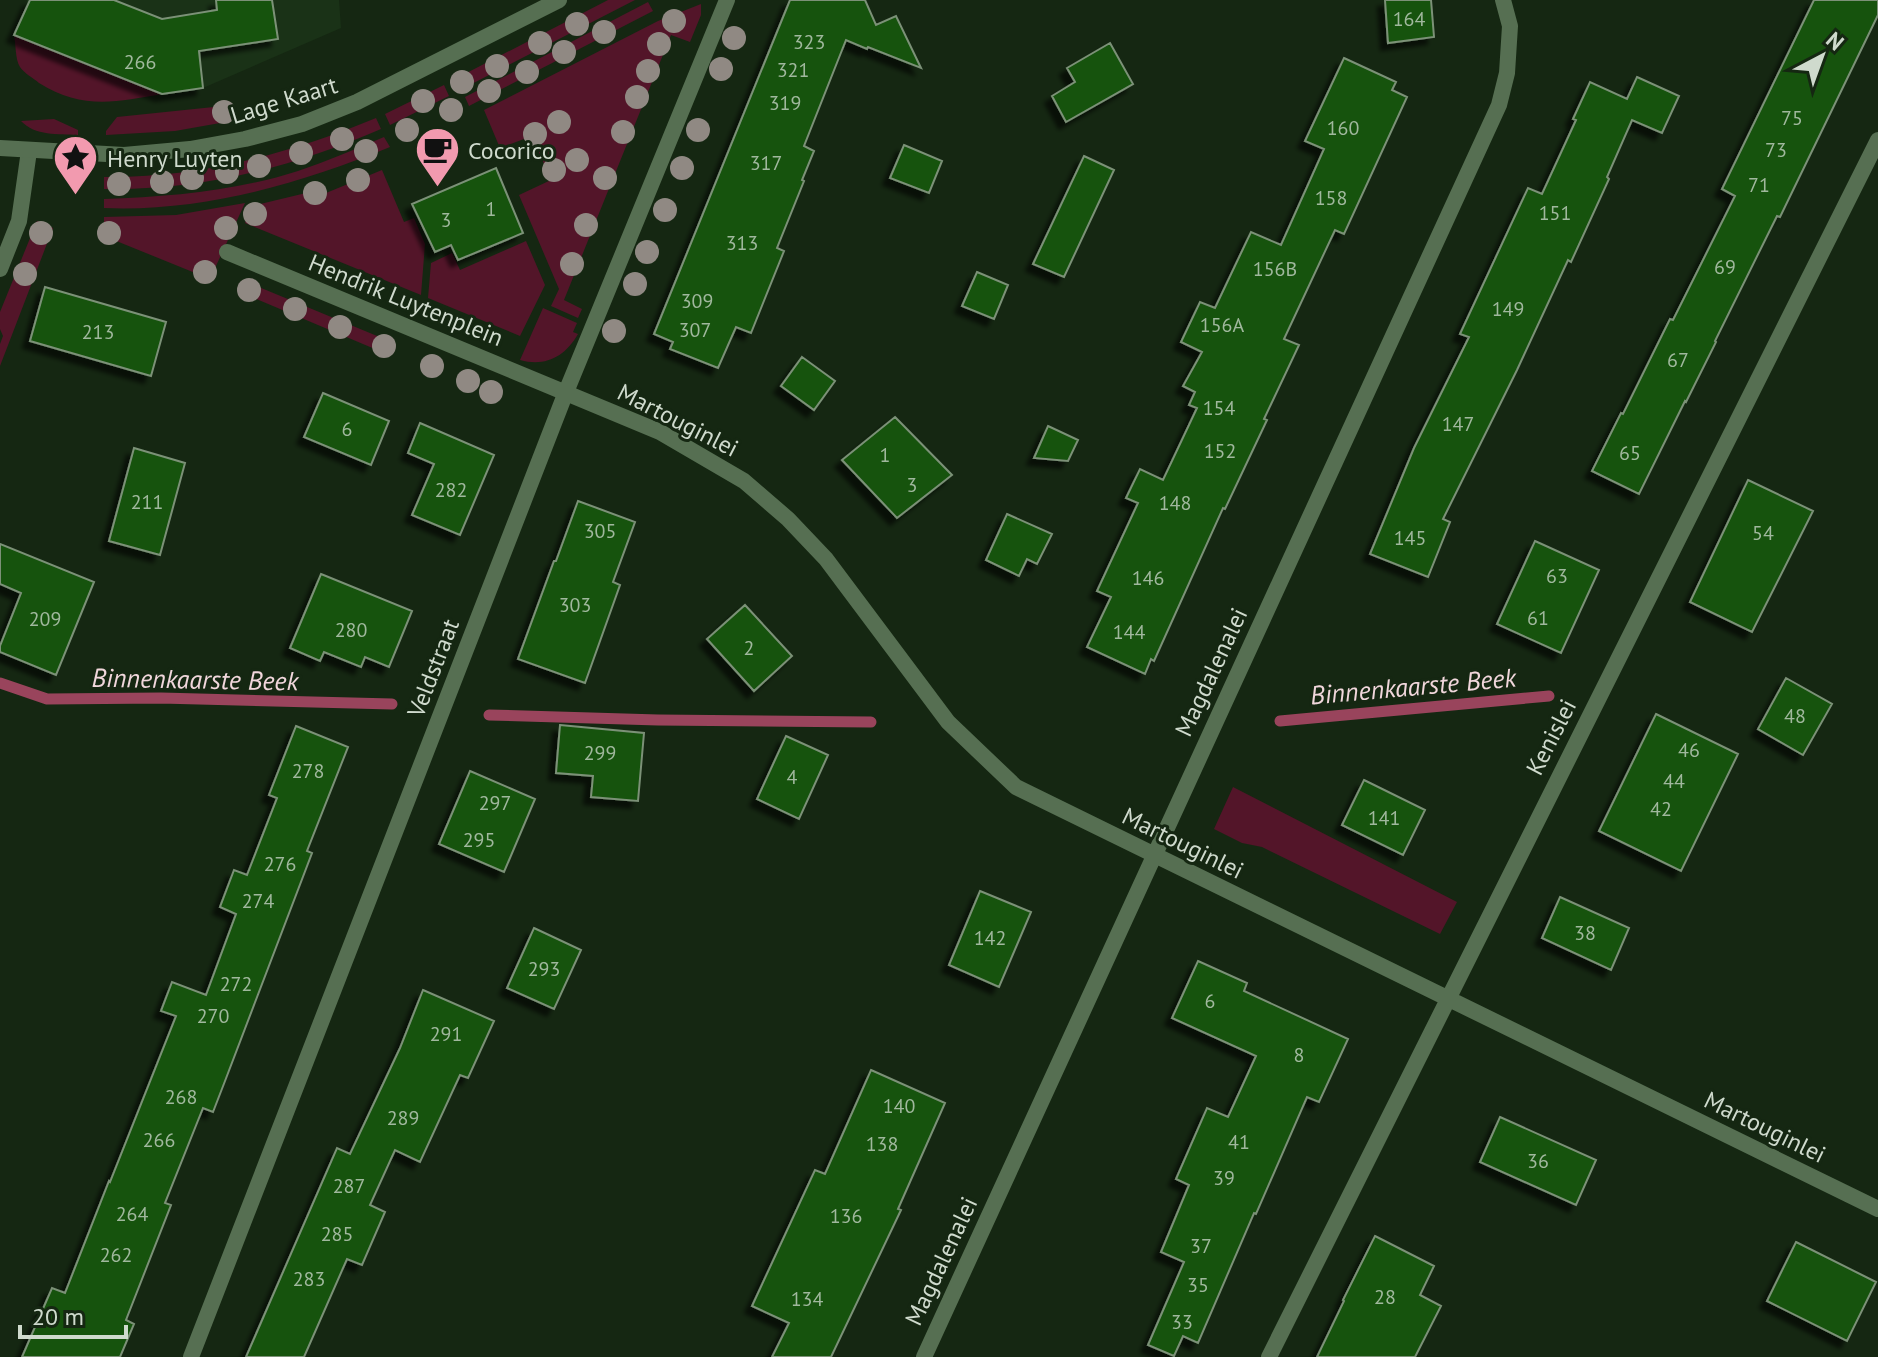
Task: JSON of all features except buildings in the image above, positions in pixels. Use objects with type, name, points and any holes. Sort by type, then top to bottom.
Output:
[{"type":"street","name":"Lage Kaart","points":[[0,148],[124,155],[190,149],[302,124],[357,102],[559,0]]},
{"type":"street","name":"Veldstraat","points":[[191,1357],[566,392],[727,0]]},
{"type":"street","name":"Magdalenalei","points":[[924,1357],[1499,105],[1507,73],[1510,26],[1503,0]]},
{"type":"street","name":"Kenislei","points":[[1269,1357],[1878,140]]},
{"type":"street","points":[[0,269],[19,221],[29,151]]},
{"type":"street","name":"Hendrik Luytenplein","points":[[227,252],[566,392]]},
{"type":"street","name":"Martouginlei","points":[[566,392],[660,432],[744,481],[788,519],[826,559],[948,722],[1016,787],[1878,1209]]},
{"type":"shaded area","points":[[27,0],[339,0],[341,28],[203,88],[162,94],[14,35]]},
{"type":"shaded area","points":[[608,0],[635,0],[460,90],[455,79]]},
{"type":"shaded area","points":[[648,2],[653,11],[469,106],[465,97]]},
{"type":"shaded area","points":[[701,4],[701,15],[690,42],[671,35],[564,300],[582,309],[578,318],[551,306],[559,289],[519,195],[551,180],[532,136],[500,148],[484,110],[658,21]]},
{"type":"shaded area","points":[[14,35],[162,94],[99,102],[54,92],[20,67]]},
{"type":"shaded area","points":[[444,85],[449,96],[390,125],[385,114]]},
{"type":"shaded area","points":[[233,105],[237,120],[175,131],[106,135],[117,117]]},
{"type":"shaded area","points":[[376,118],[381,129],[315,155],[246,174],[176,186],[104,189],[104,177],[174,173],[243,161],[310,143]]},
{"type":"shaded area","points":[[54,119],[78,130],[78,135],[40,132],[21,121]]},
{"type":"shaded area","points":[[384,137],[390,147],[286,184],[178,205],[104,208],[104,199],[202,192],[275,178]]},
{"type":"shaded area","points":[[382,170],[404,222],[414,218],[425,244],[421,295],[245,223],[252,206],[306,193],[309,200]]},
{"type":"shaded area","points":[[245,203],[210,279],[104,236],[104,217],[176,215]]},
{"type":"shaded area","points":[[37,221],[53,228],[0,366],[3,336],[0,312]]},
{"type":"shaded area","points":[[526,241],[545,285],[520,336],[428,298],[431,263],[452,253],[460,270]]},
{"type":"shaded area","points":[[247,282],[394,343],[389,355],[242,293]]},
{"type":"shaded area","points":[[543,308],[577,323],[573,332],[578,334],[567,349],[554,358],[538,362],[520,360]]},
{"type":"shaded area","points":[[1233,787],[1457,902],[1440,934],[1262,847],[1242,843],[1214,829]]},
{"type":"waterway","name":"Binnenkaarste Beek","points":[[0,683],[47,699],[161,698],[392,704]]},
{"type":"waterway","name":"Binnenkaarste Beek","points":[[1280,721],[1549,696]]},
{"type":"waterway","name":"Binnenkaarste Beek","points":[[489,715],[871,722]]},
{"type":"place","name":"Cocorico","points":[[437,189]]},
{"type":"place","name":"Henry Luyten","points":[[76,197]]}]
